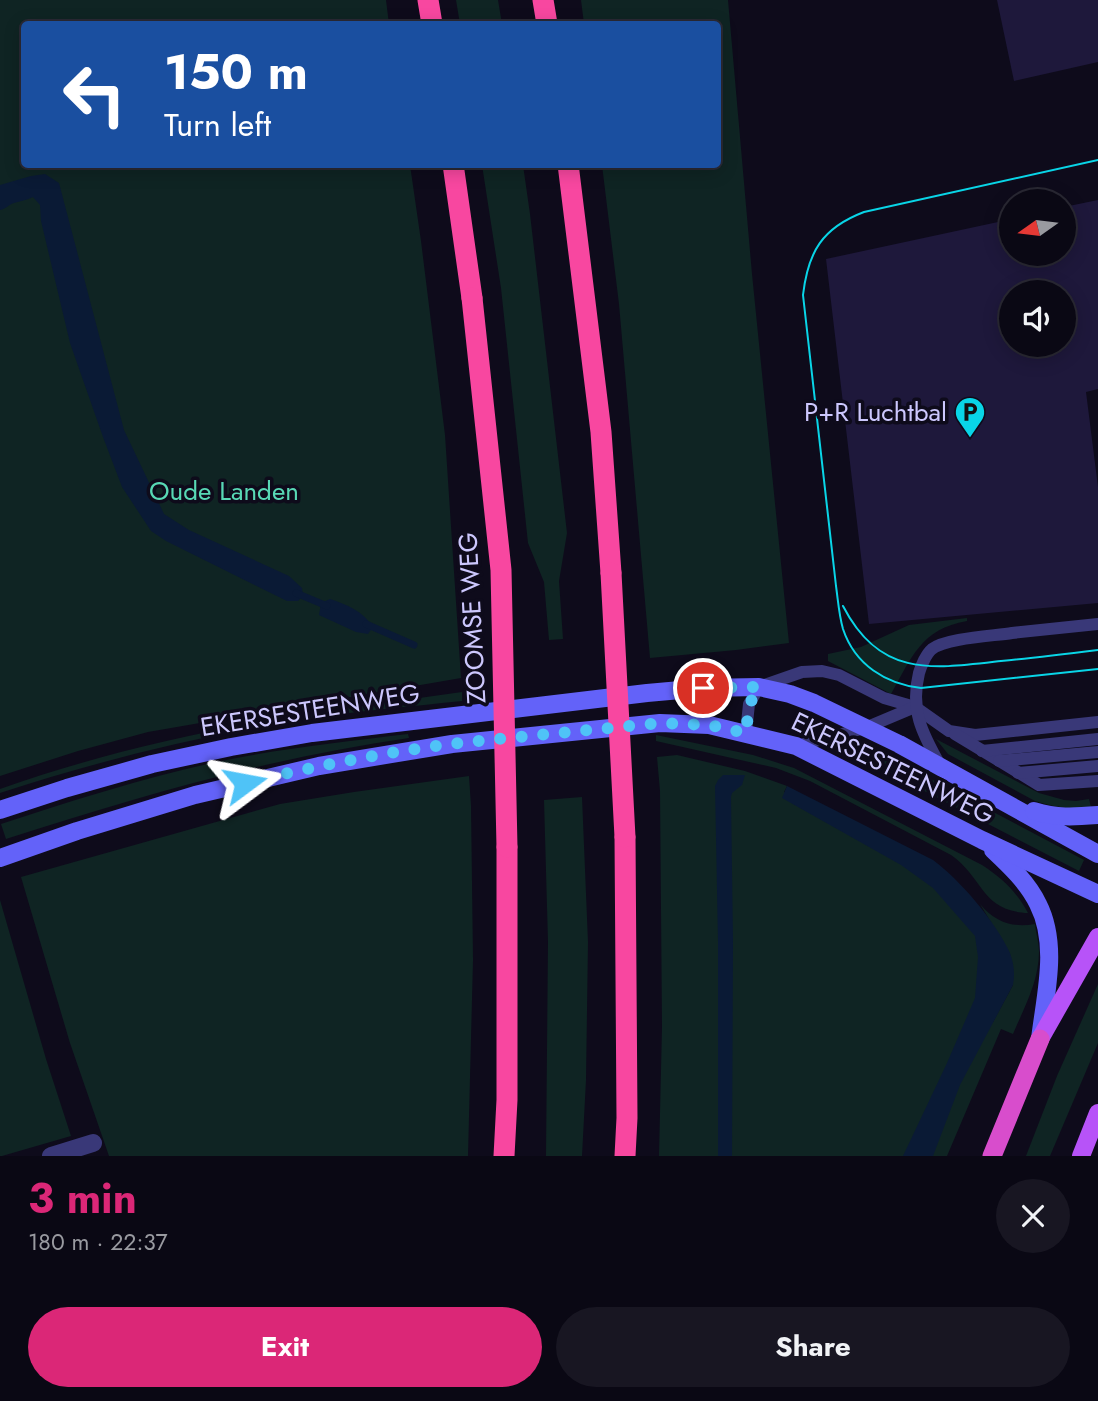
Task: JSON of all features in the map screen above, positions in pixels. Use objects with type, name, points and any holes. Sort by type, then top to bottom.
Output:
[{"type":"highway","points":[[428,0],[432,21]]},
{"type":"highway","points":[[543,0],[546,21]]},
{"type":"highway","name":"ZOOMSE WEG","points":[[454,168],[472,298],[501,570],[507,847],[507,1100],[504,1156]]},
{"type":"highway","points":[[568,168],[601,432],[611,573],[625,838],[625,1156]]},
{"type":"highway","points":[[992,1156],[1040,1039]]},
{"type":"main road","name":"EKERSESTEENWEG","points":[[0,810],[152,764],[312,733],[647,693],[759,687],[814,703],[865,728],[1098,854]]},
{"type":"main road","name":"EKERSESTEENWEG","points":[[0,858],[195,795],[319,766],[452,744],[660,723],[709,725],[796,746],[982,841],[1098,894]]},
{"type":"main road","points":[[1007,803],[1053,817],[1098,815]]},
{"type":"main road","points":[[982,841],[1012,868],[1026,885],[1044,916],[1049,958],[1040,1039]]},
{"type":"main road","points":[[1040,1039],[1098,937]]},
{"type":"main road","points":[[1081,1156],[1098,1113]]},
{"type":"street","points":[[51,1156],[93,1143]]},
{"type":"lane","points":[[941,768],[925,737],[915,707],[921,666],[931,650],[946,643],[975,638],[1098,624]]},
{"type":"lane","points":[[746,733],[749,705],[759,687],[802,672],[822,671],[839,676],[884,698],[915,707],[949,731],[1039,785],[1098,781]]},
{"type":"lane","points":[[796,746],[865,728],[915,707]]},
{"type":"lane","points":[[949,731],[975,735],[1098,722]]},
{"type":"lane","points":[[982,751],[1098,739]]},
{"type":"lane","points":[[999,761],[1098,752]]},
{"type":"lane","points":[[1017,773],[1098,766]]},
{"type":"green space","name":"Oude Landen","points":[[0,0],[386,0],[389,21],[21,21],[21,168],[410,168],[445,435],[461,678],[148,732],[0,776]]},
{"type":"green space","points":[[456,0],[498,0],[502,21],[460,21]]},
{"type":"green space","points":[[581,0],[728,0],[789,643],[650,658],[619,304],[602,168],[721,168],[721,21],[584,21]]},
{"type":"green space","points":[[482,168],[523,168],[567,533],[559,581],[563,639],[549,640],[544,582],[528,543],[501,288]]},
{"type":"green space","points":[[967,618],[967,621],[951,625],[928,638],[912,657],[891,694],[828,661],[828,654],[861,647],[909,625]]},
{"type":"green space","points":[[462,692],[462,701],[320,717],[198,739],[118,758],[0,793],[0,789],[68,767],[172,740],[301,715]]},
{"type":"green space","points":[[408,734],[409,738],[306,756],[205,780],[6,839],[1,824],[132,783],[212,763],[285,750]]},
{"type":"green space","points":[[656,735],[753,755],[794,768],[982,865],[1008,886],[1028,913],[1013,911],[992,900],[951,855],[810,781],[776,768],[656,741]]},
{"type":"green space","points":[[936,739],[1039,793],[1064,800],[1089,799],[1091,807],[1063,807],[1035,801],[948,754]]},
{"type":"green space","points":[[863,743],[1084,860],[1079,871],[841,748]]},
{"type":"green space","points":[[677,755],[745,771],[787,786],[784,792],[929,871],[978,920],[993,1022],[1013,985],[1010,954],[980,904],[1004,922],[1035,924],[1038,963],[1030,994],[1013,1034],[1001,1029],[947,1156],[659,1156],[662,1027],[660,791],[657,757]]},
{"type":"green space","points":[[469,776],[473,960],[468,1156],[109,1156],[70,1043],[21,877],[280,804]]},
{"type":"green space","points":[[582,797],[588,942],[582,1156],[546,1156],[548,942],[544,800]]},
{"type":"green space","points":[[0,900],[71,1136],[2,1156],[0,1156]]},
{"type":"green space","points":[[1098,984],[1098,1043],[1050,1156],[1026,1156],[1057,1076]]},
{"type":"water","points":[[45,174],[59,183],[124,430],[164,514],[189,530],[289,576],[302,588],[303,596],[298,601],[287,601],[166,541],[151,531],[122,487],[70,343],[41,221],[40,205],[33,197],[0,210],[0,185]]},
{"type":"water","points":[[330,599],[365,617],[373,627],[368,634],[356,632],[319,615],[321,603]]},
{"type":"water","points":[[723,775],[745,775],[742,785],[731,797],[732,1156],[718,1156],[715,786]]},
{"type":"water","points":[[787,786],[933,860],[976,902],[996,928],[1010,953],[1014,969],[1013,985],[960,1085],[933,1156],[903,1156],[975,998],[978,957],[975,936],[933,888],[901,865],[782,798]]},
{"type":"building","points":[[997,0],[1098,0],[1098,62],[1014,81]]},
{"type":"building","name":"P+R Luchtbal","points":[[1098,200],[1098,389],[1086,392],[1098,487],[1098,603],[869,624],[826,259],[999,222],[999,266],[1076,266],[1076,205]]},
{"type":"waterway","points":[[296,593],[327,606]]},
{"type":"waterway","points":[[366,624],[414,645]]},
{"type":"tram line","points":[[1098,160],[864,212],[850,218],[828,234],[813,254],[803,295],[839,608],[843,629],[855,653],[884,677],[921,688],[1098,669]]},
{"type":"tram line","points":[[843,606],[858,629],[874,646],[891,657],[910,664],[953,666],[1098,650]]},
{"type":"place","name":"P+R Luchtbal","points":[[970,439]]},
{"type":"route","points":[[245,783],[319,766],[478,741],[660,723],[709,725],[746,733],[749,705],[759,687],[703,688]]}]
